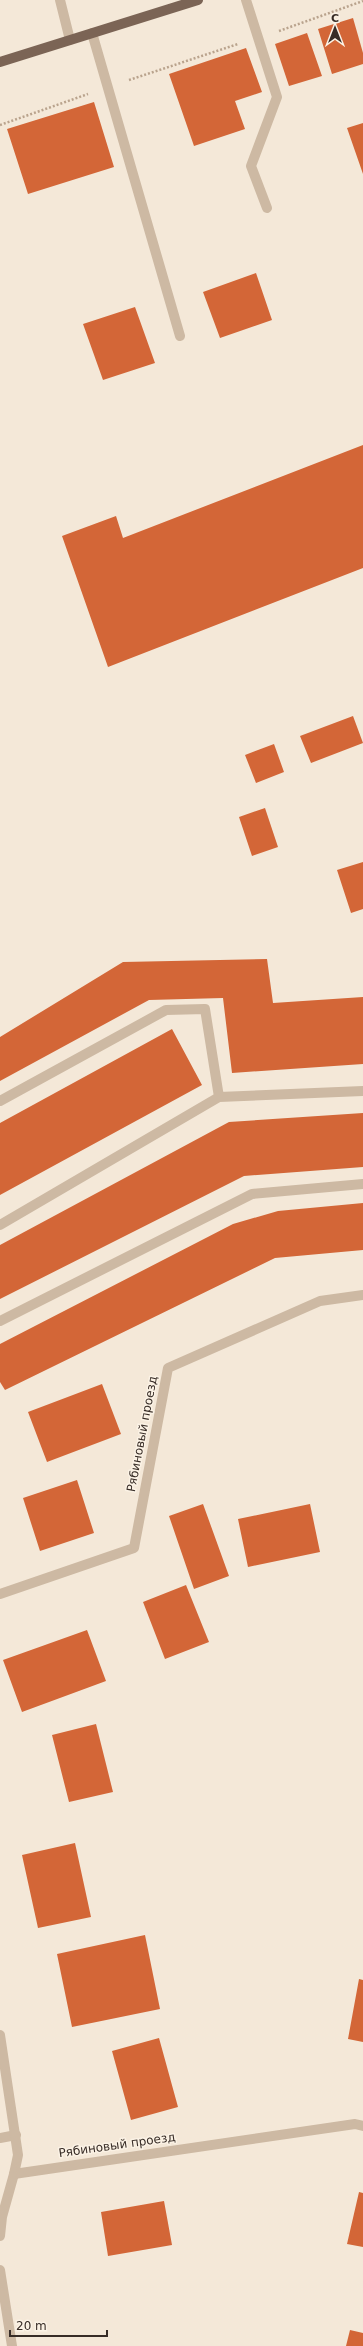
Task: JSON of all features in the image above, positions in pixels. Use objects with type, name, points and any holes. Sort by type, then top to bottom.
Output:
[{"type":"main road","points":[[0,62],[184,2],[198,0]]},
{"type":"street","points":[[60,0],[70,40]]},
{"type":"street","points":[[246,0],[277,97],[251,166],[267,208]]},
{"type":"street","points":[[92,33],[109,86],[180,336]]},
{"type":"street","points":[[0,1101],[166,1010],[205,1009],[218,1096]]},
{"type":"street","points":[[0,1225],[218,1096],[363,1091]]},
{"type":"street","points":[[0,1321],[252,1194],[363,1184]]},
{"type":"street","name":"Рябиновый проезд","points":[[0,1594],[134,1548],[168,1368],[320,1301],[363,1295]]},
{"type":"street","points":[[0,2035],[18,2154],[2,2218],[0,2236]]},
{"type":"street","name":"Рябиновый проезд","points":[[14,2174],[355,2124],[363,2126]]},
{"type":"street","points":[[0,2138],[16,2135]]},
{"type":"street","points":[[0,2270],[12,2346]]},
{"type":"path","points":[[0,125],[109,86],[258,38],[363,1]]},
{"type":"building","points":[[353,18],[363,53],[363,64],[332,74],[318,29]]},
{"type":"building","points":[[307,33],[322,76],[289,86],[275,44]]},
{"type":"building","points":[[246,48],[262,92],[235,101],[245,129],[194,146],[169,74]]},
{"type":"building","points":[[94,102],[114,167],[28,194],[7,129]]},
{"type":"building","points":[[363,123],[363,174],[347,128]]},
{"type":"building","points":[[256,273],[272,320],[220,338],[203,292]]},
{"type":"building","points":[[135,307],[155,363],[103,380],[83,324]]},
{"type":"building","points":[[363,445],[363,568],[108,667],[62,536],[116,516],[123,538]]},
{"type":"building","points":[[353,716],[363,743],[311,763],[300,736]]},
{"type":"building","points":[[274,744],[284,772],[256,783],[245,755]]},
{"type":"building","points":[[265,808],[278,847],[252,856],[239,817]]},
{"type":"building","points":[[363,862],[363,909],[351,913],[337,870]]},
{"type":"building","points":[[267,959],[273,1003],[363,997],[363,1064],[232,1073],[223,998],[149,1000],[0,1081],[0,1037],[123,962]]},
{"type":"building","points":[[172,1029],[202,1085],[0,1195],[0,1123]]},
{"type":"building","points":[[363,1113],[363,1167],[244,1176],[0,1299],[0,1245],[229,1122]]},
{"type":"building","points":[[363,1203],[363,1250],[275,1258],[5,1390],[0,1382],[0,1344],[233,1224],[278,1211]]},
{"type":"building","points":[[102,1384],[121,1434],[47,1462],[28,1412]]},
{"type":"building","points":[[77,1480],[94,1533],[40,1551],[23,1498]]},
{"type":"building","points":[[203,1504],[229,1576],[194,1589],[169,1516]]},
{"type":"building","points":[[310,1504],[320,1552],[248,1567],[238,1519]]},
{"type":"building","points":[[186,1585],[209,1642],[165,1659],[143,1602]]},
{"type":"building","points":[[87,1630],[106,1681],[22,1712],[3,1660]]},
{"type":"building","points":[[96,1724],[113,1792],[69,1802],[52,1735]]},
{"type":"building","points":[[75,1843],[91,1917],[38,1928],[22,1855]]},
{"type":"building","points":[[145,1935],[160,2009],[72,2027],[57,1954]]},
{"type":"building","points":[[359,1979],[363,1980],[363,2042],[348,2039]]},
{"type":"building","points":[[159,2038],[178,2107],[131,2120],[112,2051]]},
{"type":"building","points":[[359,2192],[363,2193],[363,2247],[347,2244]]},
{"type":"building","points":[[164,2201],[172,2245],[108,2256],[101,2212]]},
{"type":"building","points":[[350,2330],[363,2333],[363,2346],[346,2346]]}]
